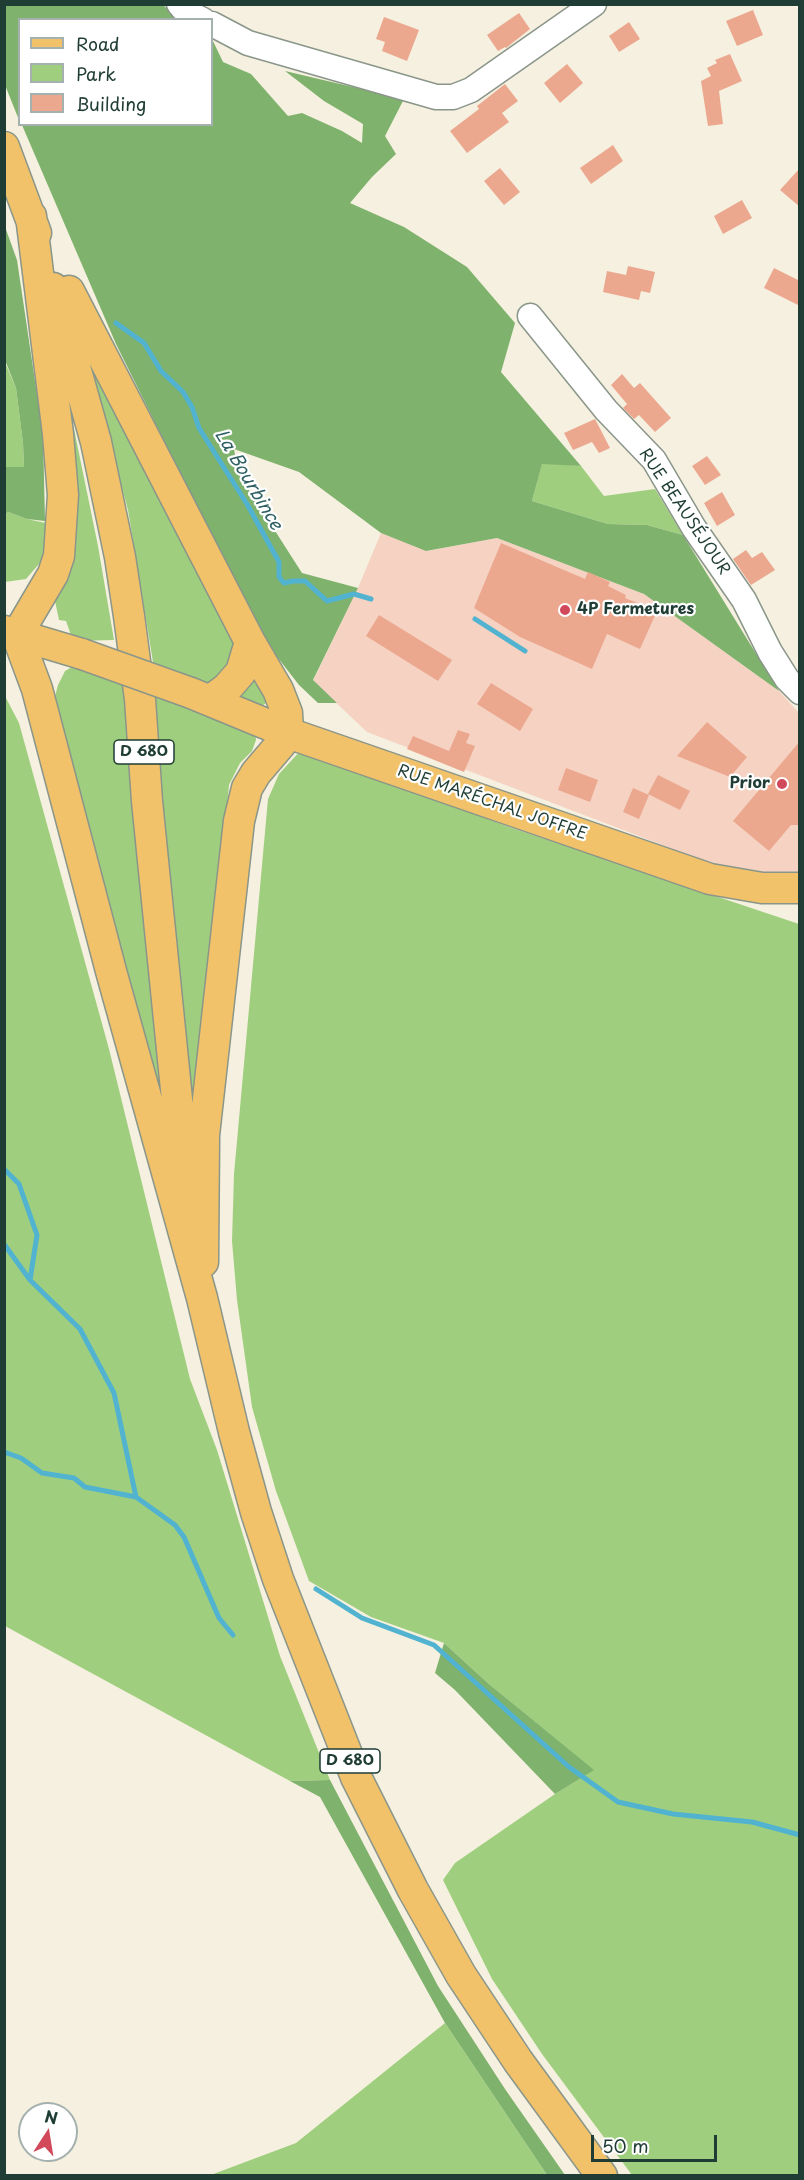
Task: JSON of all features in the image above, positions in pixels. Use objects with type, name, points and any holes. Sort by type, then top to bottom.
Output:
[{"type":"main road","name":"D 680","points":[[4,147],[31,216],[65,326],[93,430],[120,557],[140,699],[148,812],[181,1151],[202,1298],[256,1512],[286,1600],[356,1777],[413,1890],[461,1976],[518,2061],[602,2175]]},
{"type":"main road","points":[[31,216],[58,434],[63,495],[59,556],[53,574],[10,633],[37,688],[108,959],[202,1298]]},
{"type":"main road","points":[[31,216],[132,416],[250,642],[278,690],[287,713],[288,733],[251,780],[239,821],[204,1135],[202,1298]]},
{"type":"main road","name":"RUE MARÉCHAL JOFFRE","points":[[10,633],[82,654],[201,696],[288,733],[710,879],[762,888],[800,888]]},
{"type":"main road","points":[[201,696],[227,688],[241,672],[250,642]]},
{"type":"main road","points":[[41,704],[49,676],[62,660],[82,654]]},
{"type":"street","points":[[179,4],[185,11],[199,18]]},
{"type":"street","points":[[213,25],[248,43],[436,97],[453,97],[471,90],[594,4]]},
{"type":"street","name":"RUE BEAUSÉJOUR","points":[[530,316],[606,410],[654,460],[694,528],[744,600],[770,652],[787,679],[800,692]]},
{"type":"shaded area","points":[[381,533],[427,551],[497,538],[644,594],[779,691],[799,713],[799,876],[740,870],[699,859],[367,732],[313,681],[358,588]]},
{"type":"green space","points":[[4,5],[163,5],[177,18],[18,18],[18,118],[5,85]]},
{"type":"green space","points":[[213,41],[223,62],[251,74],[288,116],[302,113],[362,143],[363,124],[324,101],[285,71],[404,99],[385,136],[396,154],[350,203],[404,227],[467,267],[515,323],[501,372],[581,466],[542,464],[532,501],[608,524],[647,525],[683,535],[779,691],[644,594],[497,538],[426,551],[381,533],[299,472],[234,449],[238,473],[302,573],[358,588],[313,680],[337,703],[318,703],[299,685],[261,636],[116,344],[22,126],[213,126]]},
{"type":"green space","points":[[4,224],[17,260],[43,435],[45,521],[27,519],[8,512],[5,515],[5,467],[24,467],[16,388],[5,360]]},
{"type":"green space","points":[[81,337],[236,631],[233,662],[221,678],[203,687],[153,662],[128,510]]},
{"type":"green space","points":[[4,360],[16,388],[24,467],[5,467]]},
{"type":"green space","points":[[66,390],[98,546],[114,640],[73,641],[66,621],[59,620],[54,596]]},
{"type":"green space","points":[[542,463],[581,466],[604,496],[655,489],[683,535],[647,525],[608,524],[532,501]]},
{"type":"green space","points":[[8,512],[55,525],[45,557],[26,579],[5,582],[5,515]]},
{"type":"green space","points":[[252,660],[269,698],[259,707],[230,697]]},
{"type":"green space","points":[[77,664],[125,682],[165,1102],[157,1101],[54,700],[65,671]]},
{"type":"green space","points":[[152,691],[255,728],[256,740],[252,751],[240,763],[229,785],[202,1084],[192,1149]]},
{"type":"green space","points":[[4,694],[19,723],[109,1049],[190,1379],[217,1450],[280,1656],[330,1780],[290,1781],[5,1626]]},
{"type":"green space","points":[[302,749],[509,827],[799,924],[799,2175],[632,2175],[542,2054],[492,1979],[443,1880],[455,1863],[593,1770],[489,1684],[444,1643],[371,1617],[309,1581],[276,1491],[252,1407],[237,1300],[232,1241],[234,1174],[268,799],[279,774]]},
{"type":"green space","points":[[444,1643],[489,1684],[594,1770],[555,1794],[455,1690],[435,1673]]},
{"type":"green space","points":[[330,1780],[438,1986],[505,2089],[565,2175],[547,2175],[445,2023],[320,1797],[290,1781]]},
{"type":"green space","points":[[445,2023],[547,2175],[208,2176],[296,2143]]},
{"type":"building","points":[[753,10],[763,35],[737,46],[726,21]]},
{"type":"building","points":[[519,13],[530,29],[506,48],[498,51],[487,35]]},
{"type":"building","points":[[384,17],[419,30],[407,61],[382,51],[385,42],[376,39]]},
{"type":"building","points":[[629,22],[640,39],[619,52],[609,36]]},
{"type":"building","points":[[730,54],[742,81],[719,91],[723,124],[708,126],[701,81],[711,76],[707,68],[717,63],[715,60]]},
{"type":"building","points":[[567,64],[583,83],[560,103],[544,83]]},
{"type":"building","points":[[505,84],[518,101],[502,113],[509,122],[467,153],[450,131],[479,109],[477,106]]},
{"type":"building","points":[[613,145],[623,161],[591,184],[580,168]]},
{"type":"building","points":[[500,168],[520,192],[504,205],[484,181]]},
{"type":"building","points":[[800,168],[800,207],[780,190]]},
{"type":"building","points":[[742,200],[752,218],[723,234],[714,216]]},
{"type":"building","points":[[628,266],[655,272],[650,293],[641,291],[639,300],[603,292],[607,271],[626,275]]},
{"type":"building","points":[[774,268],[800,281],[800,306],[764,288]]},
{"type":"building","points":[[622,374],[634,388],[640,383],[671,418],[655,432],[639,415],[634,419],[623,408],[627,404],[611,385]]},
{"type":"building","points":[[595,419],[610,448],[599,453],[592,442],[573,450],[564,433]]},
{"type":"building","points":[[707,456],[721,475],[705,485],[692,466]]},
{"type":"building","points":[[722,492],[735,515],[717,526],[704,503]]},
{"type":"building","name":"4P Fermetures","points":[[501,543],[585,579],[588,572],[610,582],[608,586],[626,595],[625,598],[657,611],[640,649],[607,634],[592,669],[520,637],[474,608]]},
{"type":"building","points":[[746,550],[752,558],[762,552],[775,570],[751,585],[733,559]]},
{"type":"building","points":[[379,615],[452,660],[438,681],[366,636]]},
{"type":"building","points":[[491,683],[533,709],[520,731],[477,704]]},
{"type":"building","points":[[707,722],[747,757],[730,777],[677,756]]},
{"type":"building","points":[[458,730],[470,734],[466,743],[475,746],[464,772],[407,749],[413,736],[449,751]]},
{"type":"building","name":"Prior","points":[[800,741],[800,825],[791,825],[769,851],[733,821]]},
{"type":"building","points":[[566,768],[598,780],[590,802],[558,790]]},
{"type":"building","points":[[658,775],[690,791],[680,810],[648,794]]},
{"type":"building","points":[[633,788],[649,795],[639,819],[623,812]]},
{"type":"waterway","name":"La Bourbince","points":[[116,323],[144,343],[161,371],[183,392],[192,407],[199,428],[247,504],[279,562],[279,577],[284,583],[305,581],[327,601],[354,594],[371,599]]},
{"type":"waterway","name":"La Bourbince","points":[[475,619],[525,651]]},
{"type":"waterway","points":[[4,1169],[19,1184],[37,1235],[30,1280]]},
{"type":"waterway","points":[[4,1244],[30,1280],[80,1329],[114,1393],[136,1497],[175,1525],[184,1537],[219,1618],[233,1635]]},
{"type":"waterway","points":[[4,1452],[21,1458],[42,1473],[74,1478],[85,1487],[136,1497]]},
{"type":"waterway","points":[[316,1589],[362,1618],[434,1645],[569,1767],[618,1802],[673,1814],[752,1822],[800,1835]]},
{"type":"place","name":"4P Fermetures","points":[[565,610]]},
{"type":"place","name":"Prior","points":[[782,784]]}]
